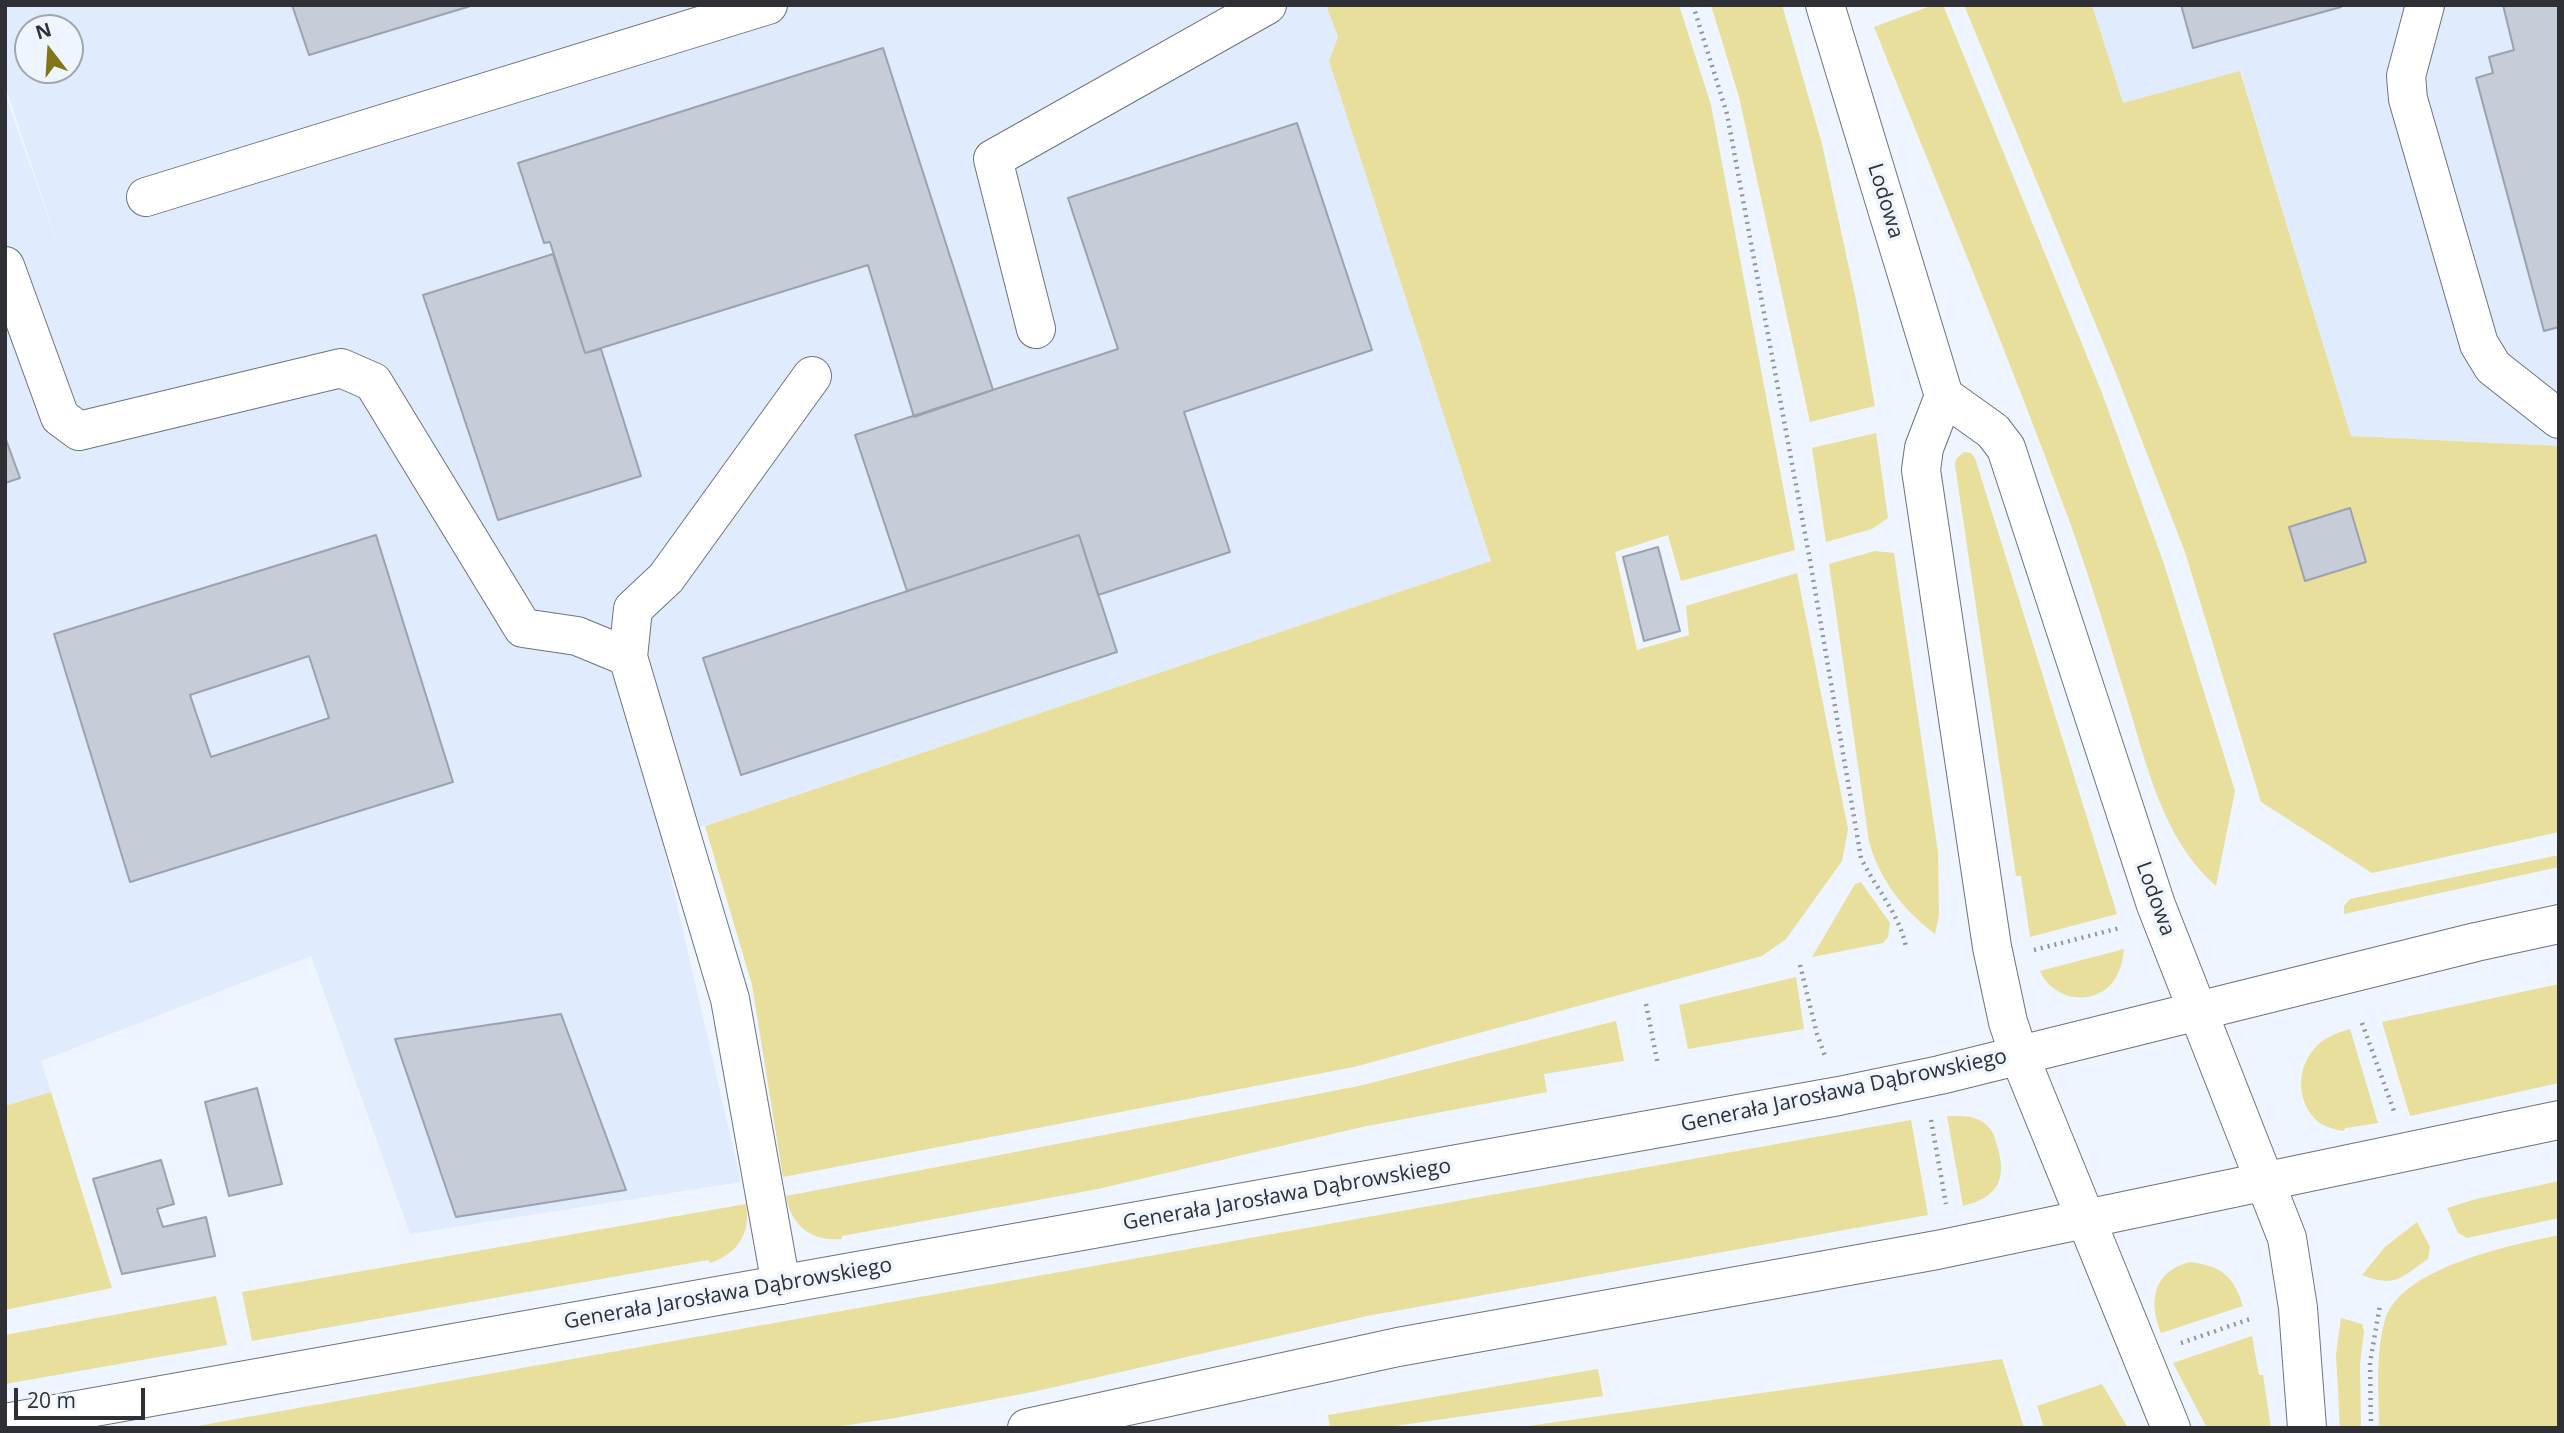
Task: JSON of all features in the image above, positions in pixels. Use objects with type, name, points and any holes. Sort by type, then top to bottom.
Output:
[{"type":"main road","points":[[146,197],[768,5]]},
{"type":"main road","points":[[1036,329],[993,159],[1267,5]]},
{"type":"main road","name":"Lodowa","points":[[1825,5],[1944,397],[1993,430],[2006,448],[2131,834],[2161,918],[2287,1238],[2294,1269],[2307,1428]]},
{"type":"main road","points":[[2425,5],[2406,76],[2408,99],[2479,344],[2493,367],[2559,419]]},
{"type":"main road","points":[[5,266],[60,417],[79,430],[341,368],[373,383],[523,628],[577,636],[628,657]]},
{"type":"main road","points":[[781,1284],[730,999],[628,657],[633,609],[666,578],[812,376]]},
{"type":"main road","points":[[1944,397],[1924,449],[1921,470],[1997,974],[2019,1055],[2171,1428]]},
{"type":"main road","name":"Generała Jarosława Dąbrowskiego","points":[[5,1423],[1839,1096],[1940,1075],[2476,942],[2559,924]]},
{"type":"main road","points":[[1027,1428],[1385,1350],[1937,1250],[2559,1120]]},
{"type":"path","points":[[1693,5],[1729,128],[1809,555],[1861,858],[1870,877],[1897,916],[1906,947]]},
{"type":"path","points":[[2030,952],[2121,928]]},
{"type":"path","points":[[1800,965],[1817,1034],[1839,1096]]},
{"type":"path","points":[[1646,1004],[1658,1065]]},
{"type":"path","points":[[2362,1023],[2398,1121]]},
{"type":"path","points":[[1931,1116],[1947,1212]]},
{"type":"path","points":[[2371,1428],[2370,1363],[2380,1305]]},
{"type":"path","points":[[2177,1344],[2250,1319]]},
{"type":"shaded area","points":[[5,5],[1326,5],[1338,37],[1329,61],[1491,561],[662,840],[741,1182],[410,1234],[311,956],[41,1061],[51,1092],[5,1106],[5,94],[61,254],[5,85]]},
{"type":"shaded area","points":[[1326,5],[1679,5],[1711,105],[1795,550],[1681,581],[1668,535],[1615,552],[1637,650],[1689,635],[1686,606],[1797,573],[1848,829],[1842,861],[1786,939],[1762,956],[1354,1067],[783,1177],[752,985],[705,826],[1491,561],[1329,61],[1338,37]]},
{"type":"shaded area","points":[[1711,5],[1782,5],[1822,144],[1856,300],[1875,406],[1810,422],[1739,97]]},
{"type":"shaded area","points":[[1933,5],[1943,5],[2102,393],[2164,564],[2235,791],[2216,886],[2197,867],[2182,846],[2158,798],[2069,520],[1998,334],[1874,27]]},
{"type":"shaded area","points":[[1964,5],[2092,5],[2123,103],[2240,71],[2351,436],[2559,446],[2559,832],[2372,873],[2261,802],[2185,552],[2115,371]]},
{"type":"shaded area","points":[[2092,5],[2559,5],[2559,446],[2351,436],[2241,72],[2123,103]]},
{"type":"shaded area","points":[[1876,433],[1888,518],[1872,529],[1826,542],[1812,448]]},
{"type":"shaded area","points":[[1964,452],[1971,453],[1975,458],[2117,914],[2030,937],[2021,876],[2016,876],[1955,465],[1956,459]]},
{"type":"shaded area","points":[[1875,551],[1894,553],[1938,852],[1939,916],[1935,934],[1913,915],[1894,893],[1879,869],[1869,842],[1829,564]]},
{"type":"shaded area","points":[[2559,855],[2559,867],[2344,914],[2344,906],[2350,899]]},
{"type":"shaded area","points":[[1861,882],[1890,923],[1888,937],[1883,943],[1812,957],[1855,884]]},
{"type":"shaded area","points":[[2124,949],[2114,981],[2106,989],[2088,997],[2068,996],[2060,992],[2045,980],[2040,971]]},
{"type":"shaded area","points":[[1796,977],[1804,1029],[1688,1049],[1679,1005]]},
{"type":"shaded area","points":[[2559,984],[2559,1083],[2410,1116],[2382,1022]]},
{"type":"shaded area","points":[[1616,1021],[1624,1061],[1544,1074],[1547,1092],[1362,1127],[1098,1189],[842,1236],[842,1239],[821,1238],[805,1230],[793,1216],[786,1196],[1359,1086]]},
{"type":"shaded area","points":[[2350,1029],[2378,1123],[2346,1128],[2343,1131],[2317,1121],[2305,1104],[2301,1084],[2305,1064],[2316,1047],[2327,1038]]},
{"type":"shaded area","points":[[51,1092],[112,1288],[5,1310],[5,1106]]},
{"type":"shaded area","points":[[1947,1116],[1971,1117],[1987,1125],[1994,1136],[2000,1158],[2000,1177],[1992,1192],[1963,1206]]},
{"type":"shaded area","points":[[1911,1120],[1928,1215],[1367,1316],[1037,1391],[895,1418],[829,1428],[186,1428]]},
{"type":"shaded area","points":[[2559,1181],[2559,1218],[2467,1238],[2458,1233],[2447,1208],[2476,1199]]},
{"type":"shaded area","points":[[746,1204],[746,1224],[740,1241],[728,1254],[710,1263],[708,1260],[252,1341],[242,1292]]},
{"type":"shaded area","points":[[2417,1222],[2430,1247],[2428,1259],[2404,1276],[2390,1281],[2362,1275],[2385,1247]]},
{"type":"shaded area","points":[[2559,1235],[2559,1428],[2379,1428],[2380,1346],[2385,1320],[2395,1302],[2412,1286],[2460,1261]]},
{"type":"shaded area","points":[[2190,1262],[2210,1266],[2224,1274],[2235,1287],[2243,1306],[2161,1333],[2155,1310],[2157,1289],[2168,1273]]},
{"type":"shaded area","points":[[216,1296],[227,1345],[5,1384],[5,1335]]},
{"type":"shaded area","points":[[2341,1318],[2362,1324],[2364,1332],[2360,1364],[2361,1428],[2340,1428],[2336,1355]]},
{"type":"shaded area","points":[[2252,1336],[2259,1375],[2263,1375],[2271,1428],[2207,1428],[2173,1363]]},
{"type":"shaded area","points":[[2002,1359],[2024,1428],[1514,1428]]},
{"type":"shaded area","points":[[1598,1369],[1603,1396],[1381,1428],[1330,1428],[1328,1415]]},
{"type":"shaded area","points":[[2102,1384],[2128,1428],[2044,1428],[2037,1406]]},
{"type":"building","points":[[292,5],[474,5],[309,55]]},
{"type":"building","points":[[2181,5],[2340,5],[2341,7],[2193,48]]},
{"type":"building","points":[[2503,5],[2559,5],[2559,327],[2544,331],[2476,78],[2493,73],[2489,57],[2514,50]]},
{"type":"building","points":[[883,48],[993,390],[914,417],[868,265],[585,353],[550,242],[544,243],[518,163]]},
{"type":"building","points":[[1297,123],[1372,350],[1184,412],[1230,552],[1098,595],[1079,535],[907,591],[855,435],[1118,349],[1068,198]]},
{"type":"building","points":[[553,254],[585,353],[601,349],[641,476],[498,520],[423,295]]},
{"type":"building","points":[[5,437],[20,478],[5,483]]},
{"type":"building","points":[[2350,508],[2366,562],[2305,581],[2289,527]]},
{"type":"building","points":[[376,535],[453,782],[130,882],[54,634]],"holes":[[[309,656],[329,718],[211,757],[190,695]]]},
{"type":"building","points":[[1079,535],[1117,652],[741,775],[703,658]]},
{"type":"building","points":[[1658,547],[1680,631],[1644,641],[1623,557]]},
{"type":"building","points":[[561,1014],[626,1190],[456,1217],[395,1039]]},
{"type":"building","points":[[257,1088],[282,1184],[229,1196],[205,1102]]},
{"type":"building","points":[[161,1160],[174,1204],[157,1209],[163,1227],[206,1217],[215,1256],[122,1274],[93,1179]]}]
